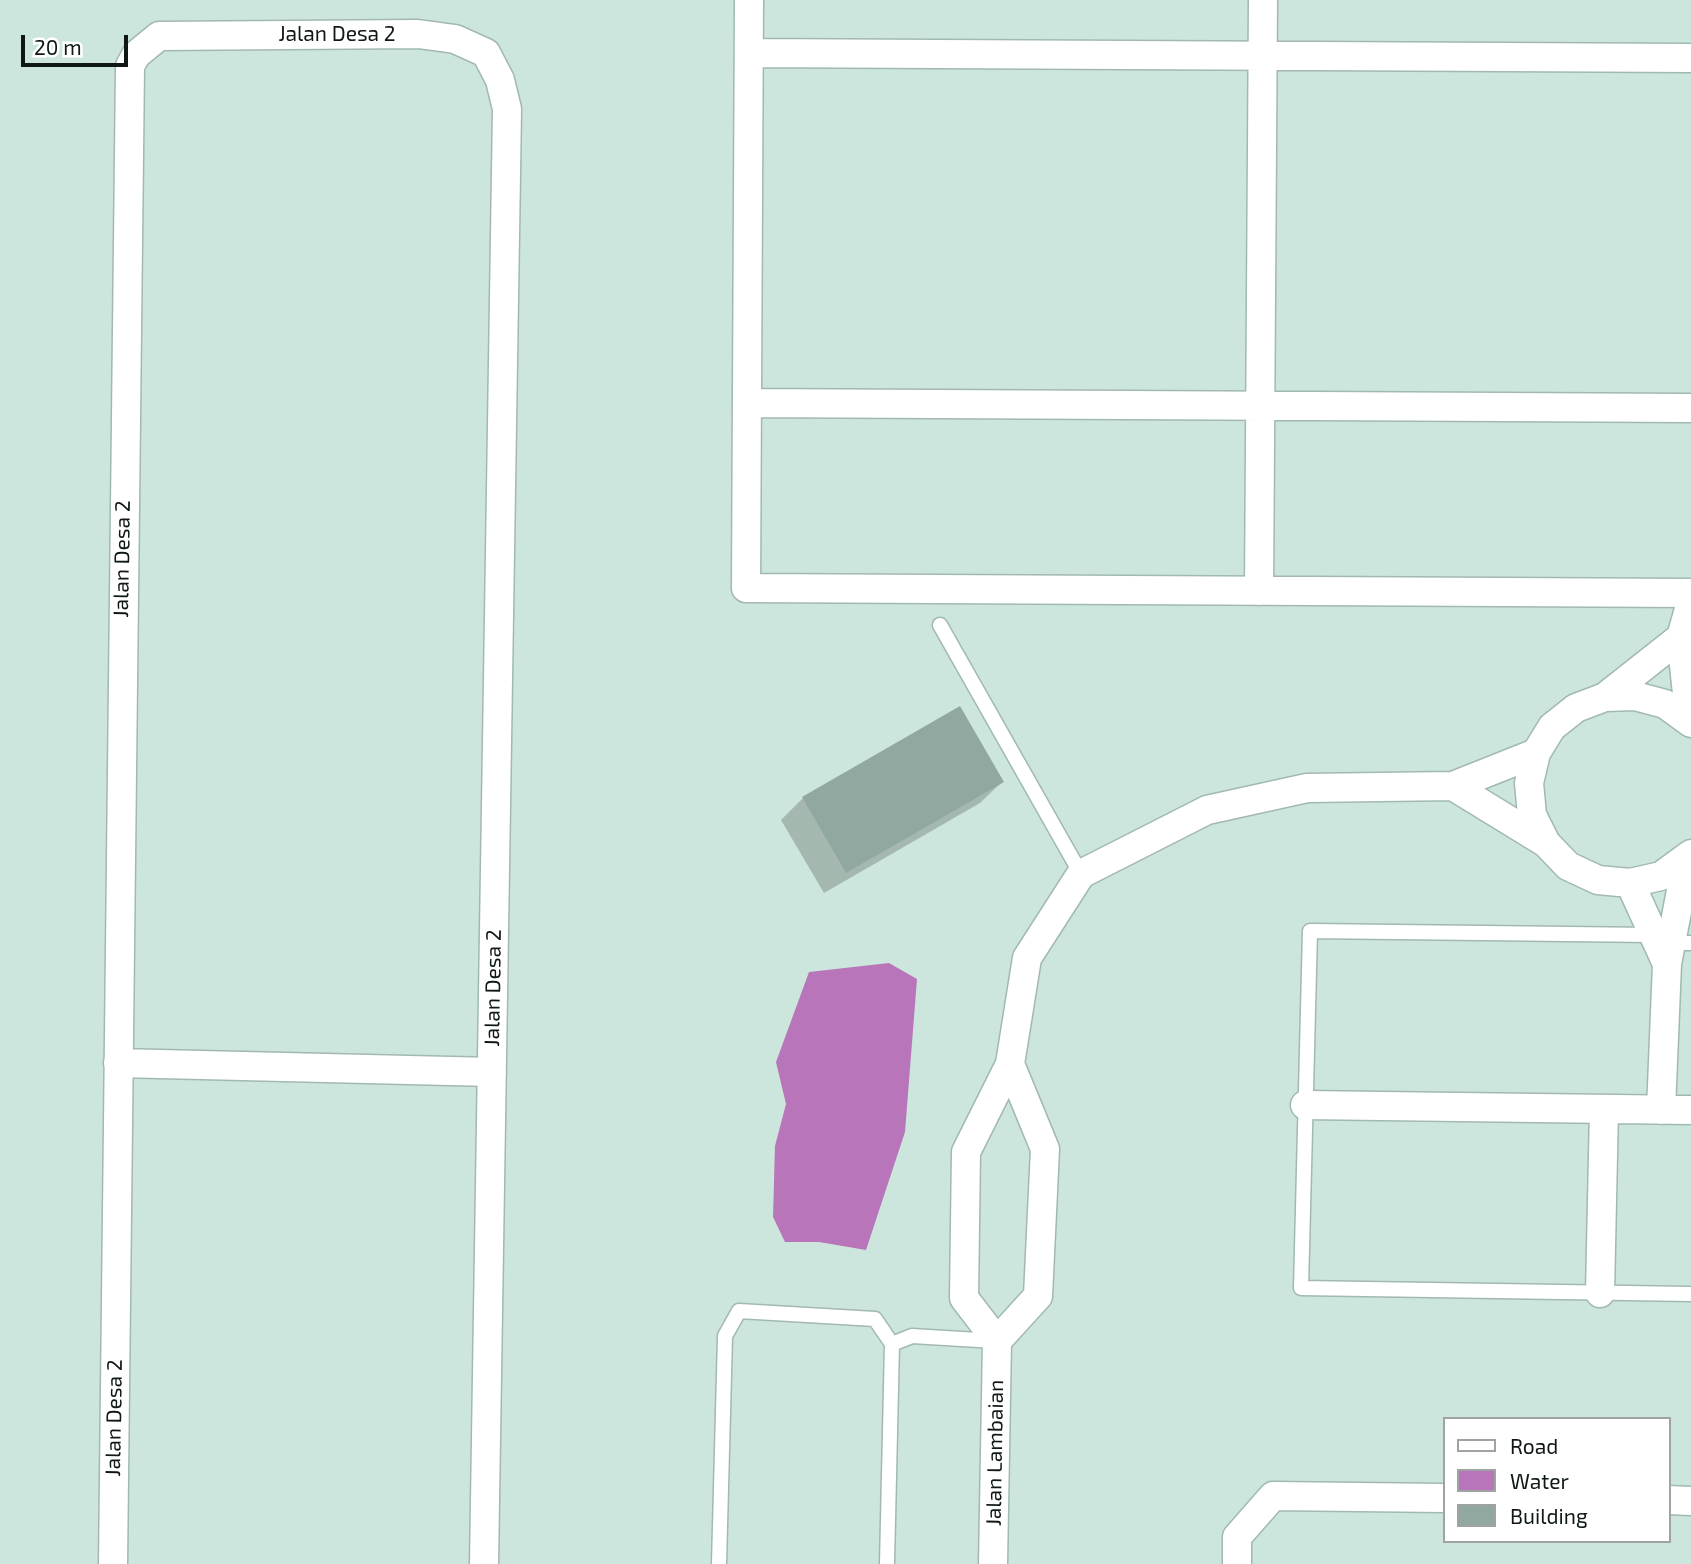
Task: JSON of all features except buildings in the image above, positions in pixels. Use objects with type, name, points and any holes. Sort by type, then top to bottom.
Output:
[{"type":"street","points":[[749,0],[746,588],[1691,593]]},
{"type":"street","points":[[1259,591],[1263,0]]},
{"type":"street","name":"Jalan Desa 2","points":[[113,1564],[130,66],[141,50],[159,36],[418,34],[455,39],[486,53],[500,80],[507,109],[484,1564]]},
{"type":"street","points":[[749,53],[1691,58]]},
{"type":"street","points":[[747,403],[1691,408]]},
{"type":"street","points":[[1690,722],[1681,637],[1691,602]]},
{"type":"street","points":[[1546,843],[1532,815],[1529,783],[1536,753],[1552,727],[1576,708],[1605,697],[1681,637]]},
{"type":"street","points":[[1605,697],[1635,696],[1665,704],[1690,722]]},
{"type":"street","points":[[1010,1064],[1045,1149],[1045,1161],[1038,1296],[997,1341],[964,1298],[966,1152],[1010,1064],[1027,958],[1081,874],[1207,810],[1307,788],[1453,786],[1536,753]]},
{"type":"street","points":[[1453,786],[1546,843],[1568,866],[1598,880],[1630,883],[1661,876],[1689,857]]},
{"type":"street","points":[[1661,1110],[1671,946],[1689,857]]},
{"type":"street","points":[[1630,883],[1671,946]]},
{"type":"street","name":"Jalan Desa 2","points":[[118,1063],[492,1072]]},
{"type":"street","points":[[1305,1105],[1691,1110]]},
{"type":"street","points":[[1601,1293],[1604,1109]]},
{"type":"street","name":"Jalan Lambaian","points":[[993,1564],[997,1341]]},
{"type":"street","points":[[1237,1564],[1237,1537],[1273,1496],[1442,1498]]},
{"type":"street","points":[[1670,1500],[1691,1500]]},
{"type":"lane","points":[[940,625],[1081,874]]},
{"type":"lane","points":[[1671,946],[1310,931],[1301,1288],[1691,1294]]},
{"type":"lane","points":[[719,1564],[725,1336],[739,1311],[875,1319],[892,1344],[887,1564]]},
{"type":"lane","points":[[892,1344],[912,1336],[997,1341]]},
{"type":"water","points":[[889,963],[917,979],[905,1132],[866,1250],[819,1242],[785,1242],[773,1217],[775,1146],[786,1104],[776,1062],[809,972]]}]
